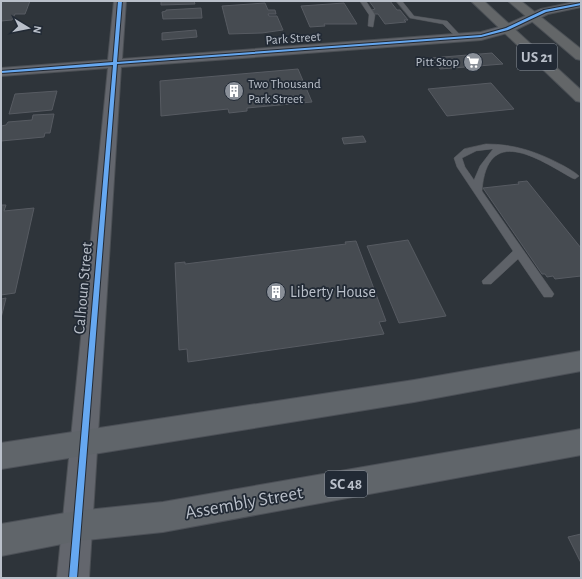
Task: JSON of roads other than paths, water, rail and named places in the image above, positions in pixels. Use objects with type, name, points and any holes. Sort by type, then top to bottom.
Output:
[{"type":"highway","name":"US 21","points":[[476,1],[581,98]]},
{"type":"highway","name":"US 21","points":[[514,1],[581,56]]},
{"type":"main road","points":[[1,456],[414,391],[581,361]]},
{"type":"main road","name":"Assembly Street","points":[[1,540],[77,526],[163,518],[581,442]]},
{"type":"street","name":"Calhoun Street","points":[[73,578],[120,1]]},
{"type":"street","name":"Park Street","points":[[1,72],[481,36],[507,29],[532,16],[555,9],[581,4]]},
{"type":"lane","points":[[363,1],[372,15],[371,26]]},
{"type":"lane","points":[[399,1],[412,17],[446,23],[459,37]]},
{"type":"lane","points":[[548,294],[462,167],[458,158],[462,153],[468,150],[480,147],[517,148],[533,153],[575,176]]},
{"type":"lane","points":[[478,191],[478,182],[483,169],[494,152],[508,147]]},
{"type":"lane","points":[[487,281],[519,252]]},
{"type":"place","name":"Pitt Stop","points":[[473,62]]},
{"type":"place","name":"Two Thousand Park Street","points":[[234,91]]},
{"type":"place","name":"Liberty House","points":[[276,292]]}]
